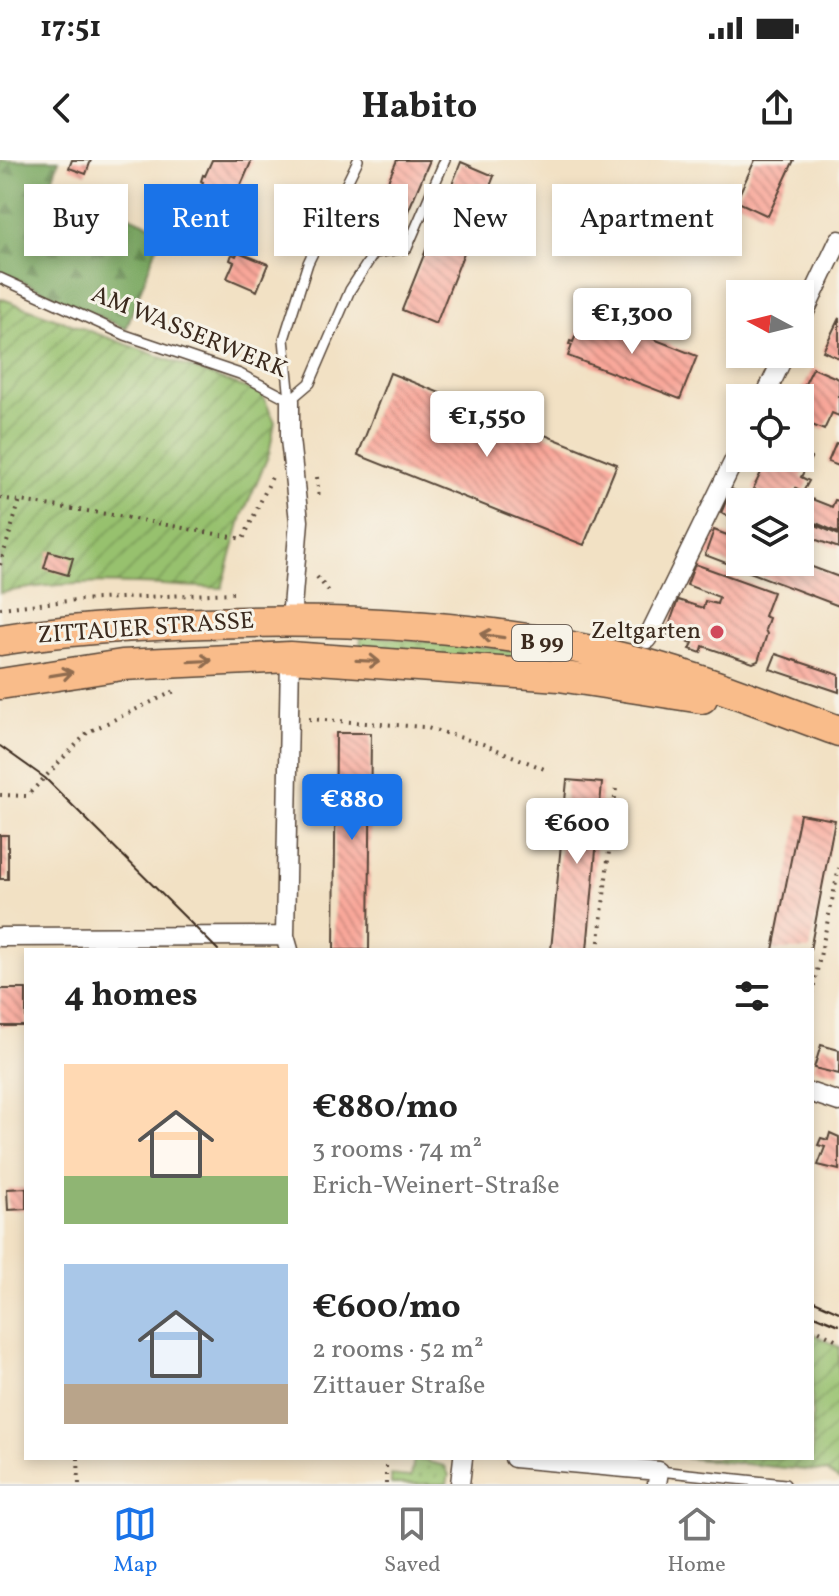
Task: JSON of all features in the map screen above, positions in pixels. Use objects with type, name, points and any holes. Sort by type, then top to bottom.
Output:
[{"type":"main road","name":"ZITTAUER STRASSE","points":[[290,657],[291,620]]},
{"type":"main road","name":"ZITTAUER STRASSE","points":[[0,640],[125,625],[291,620],[357,621],[442,629],[555,644],[640,663],[839,731]]},
{"type":"main road","name":"ZITTAUER STRASSE","points":[[0,684],[122,665],[290,657],[559,676],[640,663]]},
{"type":"street","points":[[814,293],[839,240]]},
{"type":"street","name":"AM WASSERWERK","points":[[290,400],[290,439],[299,521],[291,620]]},
{"type":"street","points":[[640,663],[729,472]]},
{"type":"street","points":[[0,937],[287,943],[290,657]]},
{"type":"street","points":[[814,1094],[839,1102]]},
{"type":"street","points":[[460,1484],[463,1460]]},
{"type":"street","points":[[529,1460],[658,1477]]},
{"type":"lane","points":[[290,400],[284,339],[308,263],[358,160]]},
{"type":"lane","points":[[290,400],[310,383],[350,290],[374,253],[407,248],[445,160]]},
{"type":"lane","name":"AM WASSERWERK","points":[[0,278],[125,335],[240,374],[290,400]]},
{"type":"lane","points":[[658,1477],[785,1484]]},
{"type":"path","points":[[0,498],[243,539],[290,439]]},
{"type":"path","points":[[317,476],[319,504]]},
{"type":"path","points":[[0,565],[20,500]]},
{"type":"path","points":[[318,564],[317,579],[336,599]]},
{"type":"path","points":[[0,795],[27,796],[88,732],[188,687]]},
{"type":"path","points":[[290,704],[307,705],[308,719],[424,727],[483,744],[549,771]]},
{"type":"path","points":[[598,948],[616,788]]},
{"type":"path","points":[[814,985],[839,868]]},
{"type":"path","points":[[814,1328],[839,1341]]},
{"type":"path","points":[[78,1460],[79,1484]]},
{"type":"path","points":[[386,1460],[386,1484]]},
{"type":"green space","points":[[0,160],[59,160],[51,183],[53,184],[24,184],[24,256],[128,256],[128,215],[144,222],[144,256],[153,256],[126,329],[0,271]]},
{"type":"green space","points":[[0,298],[262,394],[275,422],[269,454],[242,516],[222,588],[83,584],[0,593]]},
{"type":"green space","points":[[361,635],[552,654],[626,670],[360,650]]},
{"type":"green space","points":[[814,1334],[839,1347],[839,1480],[827,1472],[705,1460],[814,1460]]},
{"type":"green space","points":[[414,1460],[445,1466],[449,1475],[447,1484],[391,1484],[391,1475],[411,1477]]},
{"type":"building","points":[[72,160],[91,160],[86,174],[69,168]]},
{"type":"building","points":[[212,160],[252,160],[242,184],[202,184]]},
{"type":"building","points":[[397,160],[430,160],[408,211],[408,184],[387,184]]},
{"type":"building","points":[[755,160],[794,160],[768,216],[742,204],[742,188]]},
{"type":"building","points":[[461,162],[494,176],[491,184],[452,184]]},
{"type":"building","points":[[424,255],[463,256],[436,324],[402,310]]},
{"type":"building","points":[[231,256],[248,256],[268,264],[257,291],[227,278],[234,262],[230,260]]},
{"type":"building","points":[[585,312],[697,356],[680,399],[568,356],[572,345],[570,341],[573,342]]},
{"type":"building","points":[[839,318],[839,358],[823,351]]},
{"type":"building","points":[[813,368],[839,379],[839,416],[832,413],[824,430],[814,426],[814,384],[805,384]]},
{"type":"building","points":[[390,373],[617,464],[584,545],[358,455]]},
{"type":"building","points":[[836,443],[839,444],[839,466],[828,462]]},
{"type":"building","points":[[761,472],[804,472],[801,477],[809,481],[805,488],[753,488]]},
{"type":"building","points":[[814,500],[832,507],[835,500],[839,501],[839,533],[814,522]]},
{"type":"building","points":[[814,524],[839,535],[839,548],[814,539]]},
{"type":"building","points":[[714,530],[726,535],[726,563],[705,555]]},
{"type":"building","points":[[49,551],[73,558],[68,575],[44,568]]},
{"type":"building","points":[[695,564],[773,592],[764,616],[769,618],[765,630],[767,634],[758,661],[753,663],[703,646],[701,653],[690,649],[693,643],[666,634],[678,600],[703,608],[705,601],[717,604],[719,597],[687,585]]},
{"type":"building","points":[[814,568],[839,577],[839,606],[760,576],[814,576]]},
{"type":"building","points":[[776,654],[839,675],[839,692],[770,669]]},
{"type":"building","points":[[336,733],[371,733],[369,948],[334,948]]},
{"type":"building","points":[[567,780],[602,783],[587,948],[551,948]]},
{"type":"building","points":[[800,814],[835,820],[810,948],[773,948]]},
{"type":"building","points":[[0,835],[8,835],[8,879],[0,879]]},
{"type":"building","points":[[0,989],[24,989],[24,1026],[0,1026]]},
{"type":"building","points":[[821,1045],[839,1050],[839,1074],[814,1068]]},
{"type":"building","points":[[830,1133],[839,1137],[839,1170],[818,1165],[825,1147],[818,1145],[821,1138],[828,1140]]},
{"type":"building","points":[[24,1188],[24,1209],[8,1210],[7,1189]]},
{"type":"tram line","points":[[0,746],[45,778],[216,948]]},
{"type":"tram line","points":[[814,1301],[839,1312]]},
{"type":"tram line","points":[[814,1315],[839,1325]]},
{"type":"place","name":"Zeltgarten","points":[[717,632]]}]
